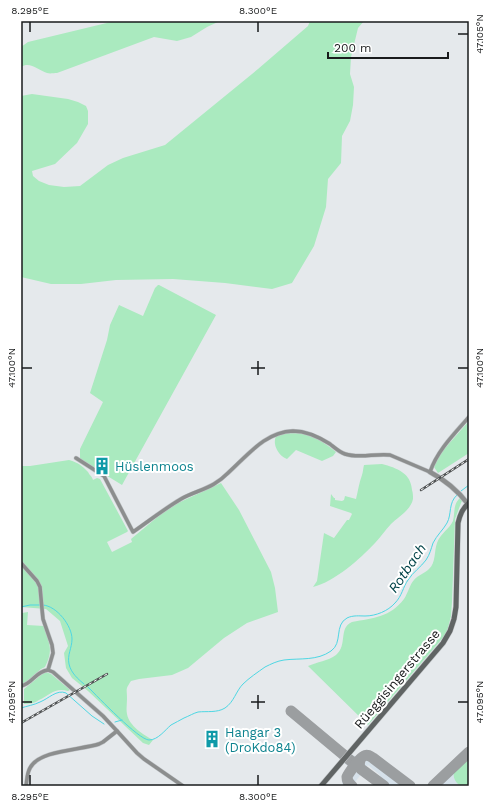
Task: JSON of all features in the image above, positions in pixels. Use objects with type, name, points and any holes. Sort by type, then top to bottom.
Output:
[{"type":"main road","name":"Rüeggisingerstrasse","points":[[321,786],[443,643],[450,632],[456,607],[458,523],[463,508],[469,503]]},
{"type":"street","points":[[430,472],[439,453],[469,417]]},
{"type":"street","points":[[76,458],[100,473],[105,478],[134,532],[182,498],[215,484],[265,439],[283,432],[294,431],[308,433],[319,437],[343,454],[351,456],[390,455],[438,476],[469,503]]},
{"type":"street","points":[[21,563],[39,584],[41,590],[43,619],[52,645],[53,654],[48,670]]},
{"type":"street","points":[[21,686],[26,685],[43,670],[53,672],[103,716],[137,753],[183,786]]},
{"type":"street","points":[[26,786],[30,766],[41,757],[99,744],[117,732]]},
{"type":"shaded area","points":[[469,747],[469,786],[428,786],[430,785]]},
{"type":"shaded area","points":[[364,751],[372,753],[415,786],[372,786],[380,775],[368,765],[352,786],[343,786],[342,778],[349,768],[344,763],[350,756],[353,755],[357,757]]},
{"type":"green space","points":[[115,21],[220,21],[191,37],[177,41],[154,37],[57,73],[47,73],[31,65],[24,65],[21,67],[21,47],[28,42]]},
{"type":"green space","points":[[310,21],[364,21],[358,28],[351,57],[350,74],[354,87],[353,105],[350,121],[342,136],[341,163],[328,179],[326,207],[314,246],[292,283],[272,289],[225,283],[173,279],[116,280],[81,284],[51,284],[21,277],[21,96],[32,94],[68,99],[86,106],[88,111],[88,124],[77,143],[55,164],[32,171],[33,176],[39,181],[49,185],[64,187],[80,186],[108,165],[123,158],[165,145],[258,69],[308,26]]},
{"type":"green space","points":[[158,285],[216,315],[122,485],[80,458],[80,449],[103,402],[90,393],[107,340],[110,325],[119,305],[143,316],[155,288]]},
{"type":"green space","points":[[469,421],[469,453],[438,473],[434,467],[438,456]]},
{"type":"green space","points":[[292,432],[312,436],[325,443],[336,452],[333,456],[322,461],[296,450],[287,459],[284,458],[277,450],[275,439],[276,436]]},
{"type":"green space","points":[[69,460],[82,466],[93,480],[97,478],[100,479],[128,531],[107,542],[112,552],[132,542],[131,539],[161,514],[178,503],[221,483],[239,510],[271,572],[278,612],[247,623],[224,638],[188,668],[172,675],[131,681],[127,689],[128,718],[141,733],[153,740],[149,745],[143,743],[88,691],[72,678],[66,668],[64,653],[68,646],[60,621],[46,609],[21,607],[21,466]]},
{"type":"green space","points":[[382,464],[393,467],[402,472],[409,479],[413,496],[410,507],[391,524],[375,543],[354,563],[338,575],[313,587],[317,581],[324,533],[334,538],[352,514],[330,506],[331,494],[335,500],[342,501],[344,500],[345,496],[356,499],[364,465]]},
{"type":"green space","points":[[460,498],[462,501],[455,519],[451,616],[446,634],[368,725],[308,666],[330,659],[340,651],[345,628],[352,622],[381,616],[399,605],[404,599],[414,580],[433,564],[437,543],[453,521],[455,506]]},
{"type":"green space","points":[[28,612],[27,625],[44,626],[50,651],[45,667],[23,683],[21,614]]},
{"type":"green space","points":[[46,672],[51,674],[70,690],[56,691],[36,702],[24,704],[24,689]]},
{"type":"green space","points":[[469,756],[469,786],[459,786],[455,781],[454,773],[458,766]]},
{"type":"waterway","name":"Rotbach","points":[[461,491],[469,485]]},
{"type":"waterway","name":"Rotbach","points":[[88,687],[128,726],[149,740],[152,740],[161,734],[171,725],[195,713],[222,710],[231,703],[243,684],[265,667],[281,660],[314,658],[326,654],[335,648],[339,629],[343,621],[347,618],[377,614],[392,606],[399,597],[410,577],[427,558],[433,543],[447,523],[452,501],[457,495]]},
{"type":"waterway","name":"Rotbach","points":[[21,607],[40,605]]},
{"type":"waterway","name":"Rotbach","points":[[43,605],[53,609],[67,623],[72,639],[69,664],[73,673],[84,684]]},
{"type":"waterway","points":[[21,708],[43,701],[56,693],[63,692],[104,724]]},
{"type":"waterway","name":"Rotbach","points":[[115,722],[122,720]]},
{"type":"taxiway","points":[[291,711],[351,761],[358,763]]},
{"type":"taxiway","points":[[433,786],[469,752]]},
{"type":"taxiway","points":[[352,786],[348,782],[347,777],[357,762],[366,755],[373,758],[410,786]]},
{"type":"taxiway","points":[[360,760],[359,765],[361,769],[384,786]]},
{"type":"railway","points":[[421,490],[469,459]]},
{"type":"railway","points":[[21,723],[107,674]]},
{"type":"place","name":"Hüslenmoos","points":[[102,466]]},
{"type":"place","name":"Hangar 3 (DroKdo84)","points":[[212,739]]}]
